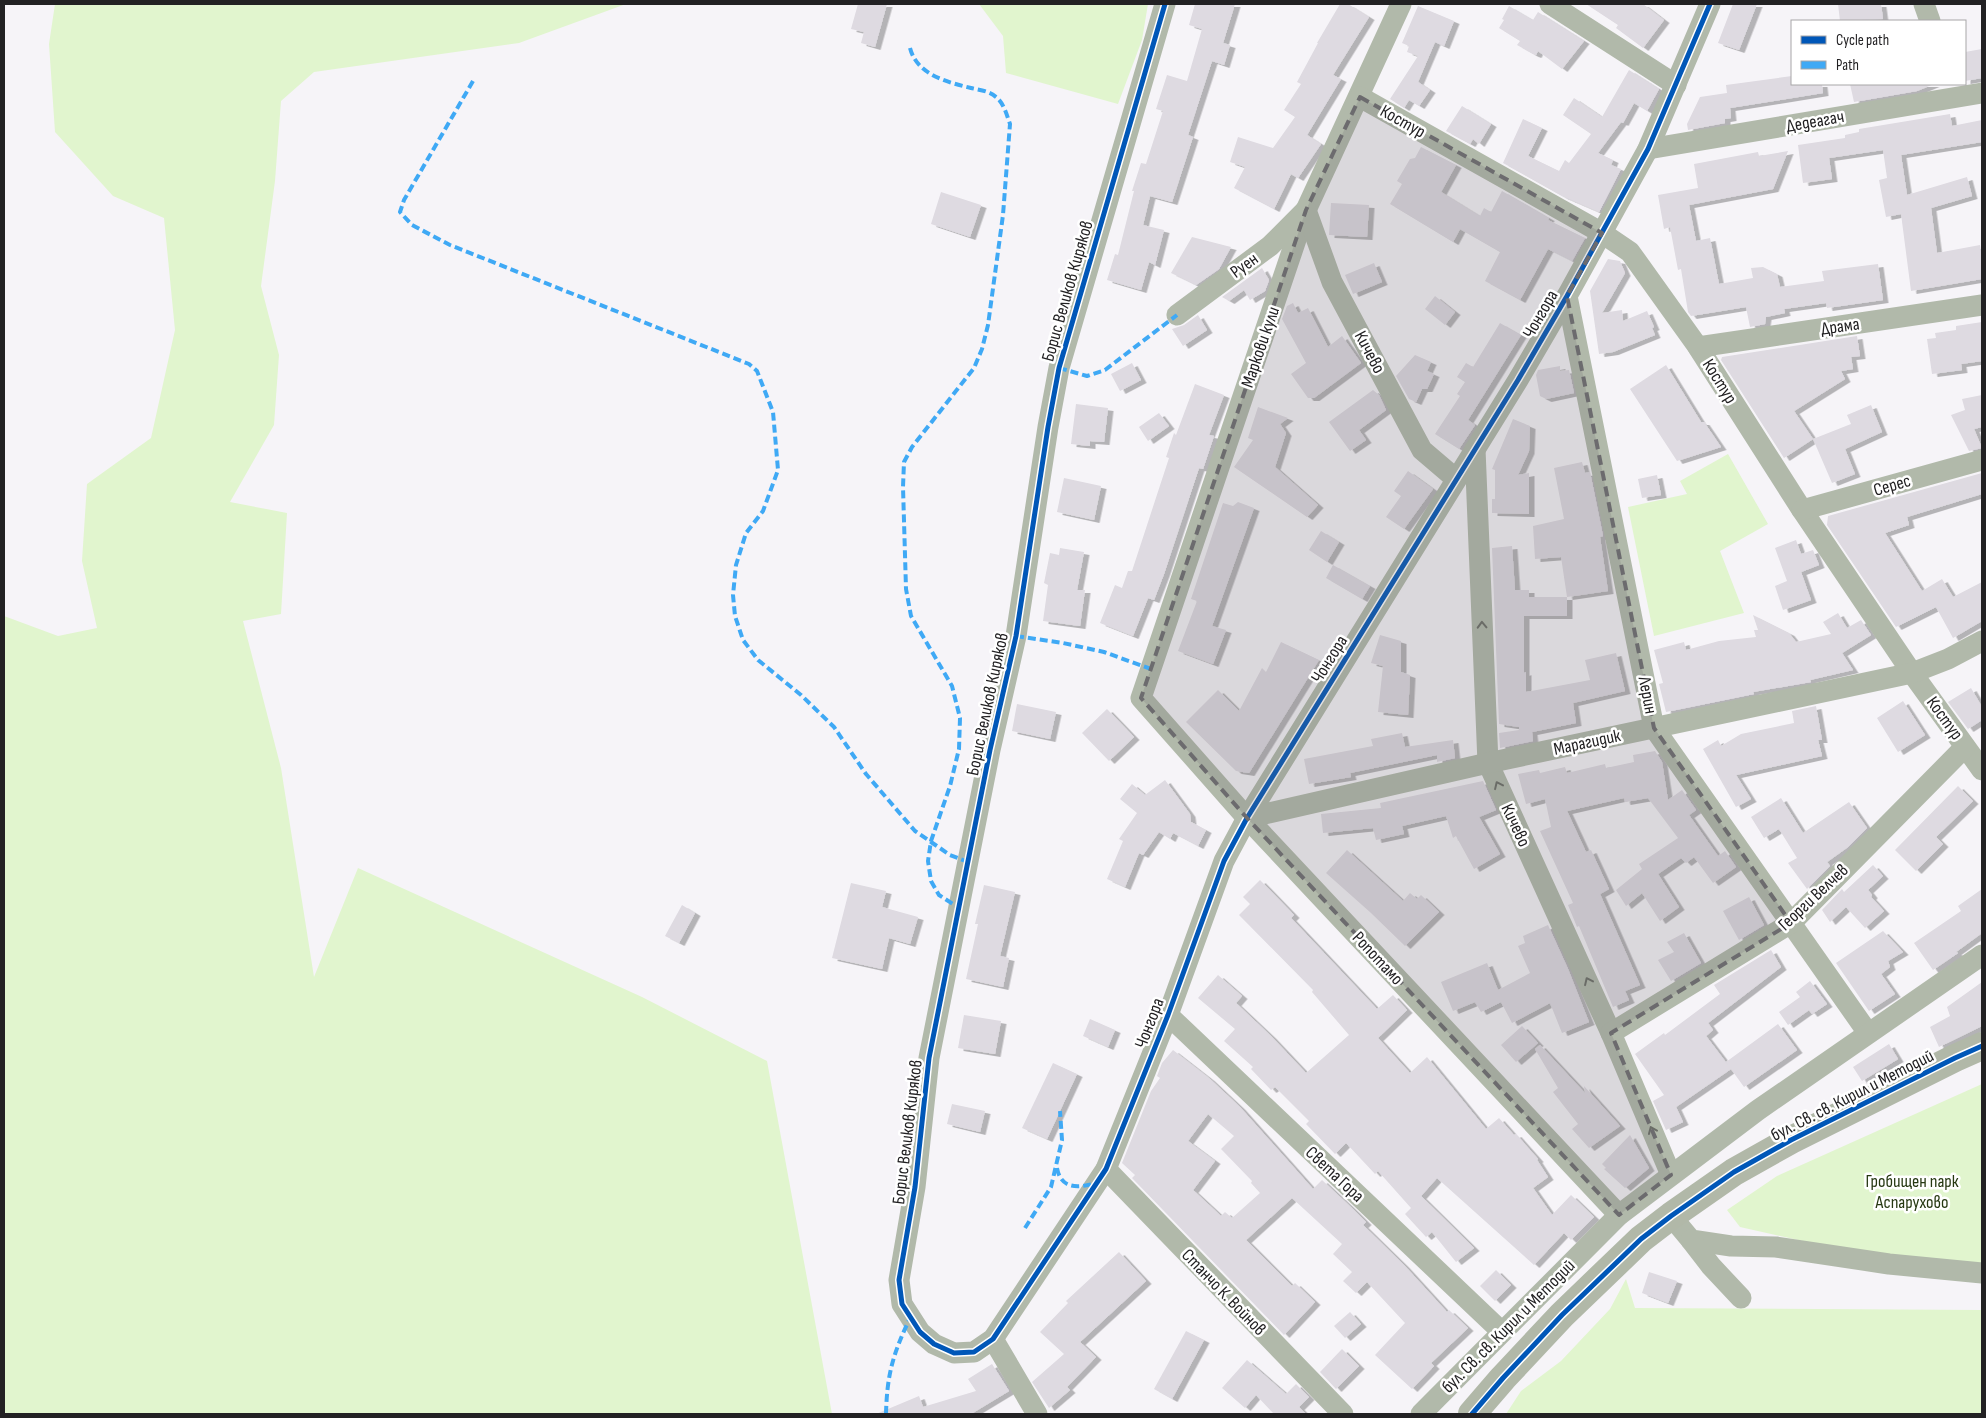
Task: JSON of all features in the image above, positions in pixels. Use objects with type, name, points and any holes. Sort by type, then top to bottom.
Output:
[{"type":"main road","name":"бул. Св. св. Кирил и Методий","points":[[1472,1414],[1551,1326],[1641,1239],[1671,1216],[1734,1172],[1791,1140],[1982,1046]]},
{"type":"street","name":"Борис Великов Киряков","points":[[993,1338],[974,1352],[954,1352],[934,1344],[920,1332],[902,1304],[899,1280],[915,1187],[929,1058],[990,750],[1016,636],[1059,368],[1165,4]]},
{"type":"street","name":"Маркови кули","points":[[1141,698],[1306,210],[1401,4]]},
{"type":"street","points":[[1550,4],[1676,85]]},
{"type":"street","name":"Чонгора","points":[[993,1338],[1106,1169],[1168,1015],[1224,861],[1247,818],[1518,380],[1602,233],[1648,149],[1710,4]]},
{"type":"street","points":[[1924,4],[1930,20]]},
{"type":"street","name":"Дедеагач","points":[[1648,149],[1953,90],[1982,93]]},
{"type":"street","name":"Костур","points":[[1360,96],[1602,233],[1630,252],[1698,347],[1802,510],[1912,673],[1982,770]]},
{"type":"street","name":"Руен","points":[[1177,315],[1270,246],[1306,210]]},
{"type":"street","name":"Кичево","points":[[1306,210],[1332,282],[1422,450],[1456,479]]},
{"type":"street","name":"Лерин","points":[[1566,296],[1654,728],[1868,1033]]},
{"type":"street","name":"Драма","points":[[1698,347],[1982,305]]},
{"type":"street","name":"Кичево","points":[[1475,449],[1488,762],[1612,1033],[1671,1175]]},
{"type":"street","name":"Серес","points":[[1802,510],[1982,460]]},
{"type":"street","name":"Марагидик","points":[[1247,818],[1488,762],[1912,673],[1948,660],[1982,641]]},
{"type":"street","name":"Ропотамо","points":[[1141,698],[1247,818],[1619,1215]]},
{"type":"street","name":"Георги Велчев","points":[[1612,1033],[1791,923],[1965,747]]},
{"type":"street","name":"бул. Св. св. Кирил и Методий","points":[[1421,1414],[1619,1215],[1758,1110],[1982,955]]},
{"type":"street","name":"Света Гора","points":[[1168,1015],[1502,1332]]},
{"type":"street","name":"Станчо К. Войнов","points":[[1106,1169],[1342,1414]]},
{"type":"street","points":[[1671,1216],[1711,1266],[1741,1298]]},
{"type":"street","points":[[1691,1240],[1731,1246],[1776,1247],[1889,1264],[1982,1273]]},
{"type":"street","points":[[1530,1305],[1551,1326]]},
{"type":"street","points":[[993,1338],[1037,1414]]},
{"type":"highlighted area","points":[[1360,97],[1602,233],[1567,296],[1654,728],[1791,923],[1611,1033],[1671,1175],[1619,1215],[1247,818],[1141,698],[1306,210]]},
{"type":"green space","points":[[55,4],[626,4],[519,43],[314,72],[281,101],[275,181],[261,286],[279,355],[274,425],[230,502],[287,513],[281,614],[243,621],[281,768],[314,977],[358,868],[642,997],[767,1061],[832,1414],[4,1414],[4,616],[58,636],[97,628],[82,561],[87,484],[151,438],[175,330],[164,218],[113,196],[55,132],[49,44]]},
{"type":"green space","points":[[979,4],[1148,4],[1142,40],[1118,104],[1006,73],[1003,36]]},
{"type":"green space","points":[[1728,454],[1768,524],[1720,551],[1744,613],[1654,636],[1628,507],[1687,494],[1680,481]]},
{"type":"green space","name":"Гробищен парк Аспарухово","points":[[1982,1084],[1982,1268],[1887,1260],[1740,1227],[1727,1210],[1777,1176]]},
{"type":"green space","points":[[1626,1279],[1635,1308],[1982,1310],[1982,1414],[1506,1414],[1521,1391],[1561,1361],[1610,1309]]},
{"type":"building","points":[[858,4],[887,4],[875,47],[861,43],[864,32],[851,29]]},
{"type":"building","points":[[1195,4],[1235,4],[1223,43],[1230,45],[1224,65],[1212,61],[1188,135],[1193,137],[1172,202],[1150,196],[1143,225],[1164,230],[1155,265],[1149,262],[1141,290],[1107,280],[1115,254],[1118,255],[1134,191],[1132,191],[1141,163],[1146,164],[1163,111],[1156,109],[1167,75],[1187,81],[1202,29],[1189,25]]},
{"type":"building","points":[[1340,4],[1348,4],[1369,17],[1333,75],[1341,79],[1307,135],[1321,144],[1298,178],[1291,174],[1274,209],[1234,188],[1245,167],[1230,162],[1238,137],[1273,148],[1295,117],[1284,110],[1301,84],[1297,82]]},
{"type":"building","points":[[1586,4],[1643,4],[1664,20],[1643,48],[1616,28],[1618,25]]},
{"type":"building","points":[[1733,4],[1757,4],[1739,50],[1718,43]]},
{"type":"building","points":[[1838,4],[1881,4],[1883,19],[1840,20]]},
{"type":"building","points":[[1418,6],[1454,21],[1444,46],[1435,42],[1418,82],[1430,90],[1419,106],[1409,100],[1404,108],[1390,99],[1418,56],[1407,52],[1409,46],[1402,43]]},
{"type":"building","points":[[1509,6],[1533,20],[1538,12],[1584,41],[1562,69],[1538,51],[1536,55],[1517,45],[1520,41],[1499,28]]},
{"type":"building","points":[[1982,49],[1982,78],[1966,81],[1966,52]]},
{"type":"building","points":[[1629,70],[1659,89],[1647,111],[1634,103],[1623,123],[1621,122],[1598,153],[1613,160],[1611,165],[1621,169],[1599,212],[1562,196],[1503,163],[1523,119],[1542,128],[1528,156],[1559,171],[1565,160],[1569,163],[1591,134],[1563,115],[1574,98],[1602,117]]},
{"type":"building","points":[[1791,76],[1791,85],[1822,85],[1823,93],[1730,108],[1731,118],[1725,119],[1725,123],[1688,130],[1687,124],[1700,97],[1727,93],[1726,85]]},
{"type":"building","points":[[1850,85],[1932,85],[1917,91],[1854,102]]},
{"type":"building","points":[[1462,106],[1491,124],[1479,144],[1473,139],[1470,144],[1446,131]]},
{"type":"building","points":[[1950,114],[1952,126],[1982,120],[1982,142],[1901,155],[1907,195],[1967,177],[1972,196],[1931,208],[1937,253],[1980,245],[1982,279],[1911,291],[1901,214],[1886,217],[1879,180],[1887,178],[1883,150],[1829,158],[1832,179],[1803,183],[1798,145],[1845,138],[1845,135],[1859,132],[1859,129]]},
{"type":"building","points":[[1421,147],[1456,165],[1441,192],[1480,216],[1484,208],[1491,212],[1502,191],[1549,218],[1548,220],[1585,238],[1572,261],[1548,249],[1520,300],[1485,281],[1500,252],[1460,229],[1453,242],[1390,204],[1402,184],[1397,181],[1410,159],[1415,158]]},
{"type":"building","points":[[1788,151],[1773,189],[1689,205],[1696,241],[1710,238],[1719,284],[1753,278],[1751,268],[1763,267],[1777,274],[1780,287],[1824,281],[1822,271],[1878,264],[1883,300],[1827,308],[1826,303],[1784,309],[1785,313],[1766,317],[1765,324],[1750,327],[1746,307],[1691,316],[1688,312],[1681,269],[1678,270],[1670,227],[1664,229],[1658,195],[1698,188],[1694,164],[1758,152],[1759,156]]},
{"type":"building","points":[[941,192],[981,205],[970,237],[931,224]]},
{"type":"building","points":[[1331,203],[1369,205],[1367,237],[1329,235]]},
{"type":"building","points":[[1192,237],[1231,247],[1219,269],[1196,285],[1171,273]]},
{"type":"building","points":[[1608,259],[1620,261],[1625,273],[1602,313],[1622,310],[1623,321],[1647,311],[1654,327],[1652,328],[1655,335],[1613,352],[1599,354],[1590,291]]},
{"type":"building","points":[[1374,263],[1382,282],[1353,294],[1345,275]]},
{"type":"building","points":[[1262,268],[1269,280],[1265,291],[1250,300],[1244,290],[1229,301],[1222,297]]},
{"type":"building","points":[[1435,296],[1455,312],[1445,325],[1425,309]]},
{"type":"building","points":[[1293,303],[1298,313],[1308,308],[1328,347],[1342,336],[1361,363],[1314,398],[1308,398],[1291,374],[1306,363],[1282,319],[1287,306]]},
{"type":"building","points":[[1198,315],[1207,330],[1183,346],[1172,329],[1184,325]]},
{"type":"building","points":[[1982,322],[1982,361],[1961,364],[1962,370],[1932,374],[1927,339],[1936,338],[1935,333],[1956,330],[1956,326]]},
{"type":"building","points":[[1500,323],[1521,335],[1468,420],[1475,425],[1459,449],[1435,434],[1460,396],[1457,394],[1465,382],[1457,377],[1466,363],[1473,367]]},
{"type":"building","points":[[1857,336],[1860,356],[1851,357],[1853,369],[1841,371],[1845,379],[1794,411],[1813,439],[1784,458],[1721,360],[1722,357]]},
{"type":"building","points":[[1415,355],[1431,362],[1427,371],[1434,374],[1427,389],[1422,389],[1416,402],[1409,399],[1396,376]]},
{"type":"building","points":[[1132,363],[1141,380],[1120,391],[1111,374]]},
{"type":"building","points":[[1666,365],[1701,422],[1704,422],[1721,447],[1677,461],[1630,389]]},
{"type":"building","points":[[1560,366],[1560,371],[1569,370],[1574,393],[1546,399],[1540,396],[1536,375],[1538,370]]},
{"type":"building","points":[[1195,384],[1224,395],[1209,435],[1214,436],[1203,469],[1199,468],[1154,600],[1148,598],[1133,636],[1100,623],[1115,585],[1122,588],[1128,571],[1132,571],[1169,458],[1166,457],[1174,433],[1176,435]]},
{"type":"building","points":[[1373,390],[1379,395],[1386,410],[1359,430],[1366,440],[1350,451],[1329,422]]},
{"type":"building","points":[[1982,395],[1982,427],[1974,429],[1982,448],[1969,451],[1951,415],[1965,410],[1962,399]]},
{"type":"building","points":[[1076,404],[1108,408],[1104,442],[1090,441],[1090,446],[1071,444]]},
{"type":"building","points":[[1871,405],[1882,432],[1845,449],[1855,474],[1832,483],[1813,439],[1851,424],[1847,415]]},
{"type":"building","points":[[1258,407],[1288,418],[1280,424],[1286,433],[1275,467],[1318,505],[1307,517],[1234,467],[1253,440],[1248,438]]},
{"type":"building","points":[[1159,413],[1169,426],[1148,441],[1139,427]]},
{"type":"building","points":[[1513,419],[1530,426],[1529,451],[1518,475],[1529,473],[1529,514],[1492,513],[1492,499],[1495,499],[1495,470],[1492,469]]},
{"type":"building","points":[[1582,462],[1585,473],[1590,472],[1603,536],[1600,537],[1608,591],[1567,597],[1561,557],[1535,559],[1533,526],[1564,519],[1554,468]]},
{"type":"building","points":[[1408,471],[1433,489],[1404,529],[1386,517],[1401,496],[1394,491]]},
{"type":"building","points":[[1982,473],[1982,494],[1907,517],[1909,525],[1885,533],[1922,591],[1942,579],[1953,597],[1982,582],[1982,621],[1953,638],[1936,607],[1896,627],[1827,525],[1828,516]]},
{"type":"building","points":[[1657,475],[1661,495],[1642,498],[1638,479]]},
{"type":"building","points":[[1064,478],[1101,486],[1094,520],[1057,512]]},
{"type":"building","points":[[1238,502],[1254,508],[1212,626],[1226,630],[1213,664],[1178,651],[1197,601],[1191,599],[1223,503],[1233,506]]},
{"type":"building","points":[[1321,531],[1339,542],[1327,562],[1309,550]]},
{"type":"building","points":[[1796,540],[1801,554],[1813,550],[1819,565],[1801,572],[1811,600],[1783,610],[1775,586],[1787,581],[1775,548]]},
{"type":"building","points":[[1512,546],[1515,590],[1529,590],[1529,597],[1567,597],[1567,616],[1524,616],[1526,692],[1590,680],[1585,660],[1616,653],[1625,691],[1573,703],[1576,723],[1532,732],[1533,741],[1500,748],[1499,733],[1519,730],[1519,727],[1499,724],[1492,548]]},
{"type":"building","points":[[1060,548],[1084,552],[1077,590],[1085,590],[1080,626],[1043,621],[1048,585],[1044,583],[1050,553],[1059,555]]},
{"type":"building","points":[[1333,565],[1370,586],[1362,599],[1326,578]]},
{"type":"building","points":[[1838,613],[1847,628],[1861,620],[1871,635],[1842,653],[1853,670],[1810,680],[1811,682],[1753,692],[1754,694],[1666,712],[1659,684],[1663,683],[1654,650],[1684,642],[1686,650],[1719,641],[1756,637],[1754,630],[1758,630],[1753,615],[1789,633],[1796,642],[1831,634],[1823,622]]},
{"type":"building","points":[[1380,635],[1401,641],[1401,672],[1410,675],[1408,715],[1378,712],[1383,666],[1371,663]]},
{"type":"building","points":[[1281,642],[1319,660],[1249,773],[1236,771],[1186,722],[1218,690],[1239,711],[1262,668],[1266,672]]},
{"type":"building","points":[[1971,688],[1982,707],[1982,720],[1968,729],[1948,702]]},
{"type":"building","points":[[1903,701],[1925,735],[1898,752],[1877,718]]},
{"type":"building","points":[[1017,704],[1056,712],[1050,739],[1012,731]]},
{"type":"building","points":[[1816,706],[1822,740],[1818,740],[1822,756],[1736,775],[1751,799],[1736,807],[1703,749],[1718,740],[1721,746],[1741,734],[1794,723],[1792,711]]},
{"type":"building","points":[[1107,709],[1134,737],[1109,761],[1082,733]]},
{"type":"building","points":[[1402,733],[1405,747],[1453,740],[1455,758],[1437,762],[1437,755],[1350,773],[1351,777],[1309,784],[1304,759],[1373,746],[1371,739]]},
{"type":"building","points":[[1655,751],[1662,762],[1668,800],[1682,790],[1696,810],[1689,815],[1718,856],[1725,851],[1736,867],[1713,883],[1694,857],[1686,863],[1681,858],[1658,874],[1679,907],[1660,921],[1642,893],[1626,906],[1616,890],[1642,869],[1639,864],[1678,838],[1648,798],[1625,802],[1624,798],[1567,811],[1586,852],[1591,850],[1609,889],[1600,894],[1640,985],[1625,991],[1629,1000],[1613,1007],[1579,926],[1577,927],[1568,905],[1573,903],[1540,831],[1551,827],[1545,799],[1526,804],[1518,774],[1539,770],[1540,773],[1565,767],[1567,773],[1605,764],[1606,768],[1634,762],[1633,755]]},
{"type":"building","points":[[1165,780],[1190,814],[1191,822],[1206,830],[1198,846],[1173,833],[1170,839],[1159,832],[1143,855],[1139,853],[1125,887],[1107,879],[1123,841],[1119,839],[1137,813],[1120,799],[1132,784],[1145,795]]},
{"type":"building","points":[[1483,781],[1496,810],[1479,817],[1500,854],[1474,869],[1456,836],[1453,838],[1446,816],[1402,826],[1404,834],[1376,840],[1373,828],[1323,833],[1321,814],[1381,808],[1380,803]]},
{"type":"building","points":[[1958,786],[1973,801],[1936,837],[1943,844],[1916,871],[1895,850]]},
{"type":"building","points":[[1781,798],[1803,833],[1849,802],[1867,828],[1848,847],[1827,862],[1830,866],[1807,889],[1788,863],[1797,858],[1779,829],[1764,838],[1751,817]]},
{"type":"building","points":[[1347,850],[1403,901],[1410,893],[1417,899],[1421,895],[1439,912],[1405,946],[1326,873]]},
{"type":"building","points":[[1873,865],[1883,876],[1868,890],[1872,895],[1871,897],[1884,911],[1865,928],[1846,907],[1830,922],[1822,910],[1842,889],[1844,892]]},
{"type":"building","points":[[1260,880],[1294,915],[1291,918],[1377,1009],[1393,995],[1407,1010],[1378,1038],[1410,1073],[1427,1057],[1486,1129],[1499,1118],[1514,1135],[1516,1134],[1538,1159],[1548,1177],[1533,1188],[1552,1215],[1571,1195],[1594,1217],[1571,1240],[1564,1233],[1534,1265],[1437,1178],[1421,1196],[1474,1248],[1456,1262],[1432,1232],[1426,1237],[1405,1214],[1411,1208],[1378,1171],[1375,1174],[1346,1143],[1335,1154],[1306,1124],[1309,1121],[1275,1087],[1271,1090],[1251,1069],[1253,1067],[1224,1041],[1235,1029],[1198,998],[1218,975],[1242,996],[1236,1003],[1306,1073],[1349,1035],[1312,992],[1313,990],[1239,915],[1250,904],[1243,897]]},
{"type":"building","points":[[851,883],[886,891],[882,907],[918,917],[910,944],[889,938],[882,969],[832,958]]},
{"type":"building","points":[[984,885],[1015,892],[1000,956],[1009,958],[1003,987],[966,979],[978,924],[975,924]]},
{"type":"building","points":[[1982,889],[1982,933],[1933,970],[1914,943],[1961,911],[1958,906]]},
{"type":"building","points":[[1749,897],[1764,925],[1739,940],[1723,911]]},
{"type":"building","points":[[682,905],[695,913],[679,943],[665,936]]},
{"type":"building","points":[[1548,925],[1589,1022],[1562,1033],[1550,1003],[1512,1023],[1501,1002],[1481,1012],[1475,1002],[1453,1011],[1441,982],[1487,963],[1498,990],[1530,973],[1518,946],[1525,943],[1523,936]]},
{"type":"building","points":[[1883,931],[1903,952],[1888,961],[1890,967],[1881,974],[1895,994],[1869,1011],[1836,963]]},
{"type":"building","points":[[1684,933],[1701,963],[1671,981],[1658,960],[1674,952],[1667,942]]},
{"type":"building","points":[[1771,950],[1781,967],[1708,1023],[1713,1030],[1706,1036],[1728,1065],[1726,1062],[1778,1024],[1797,1050],[1744,1087],[1731,1069],[1676,1107],[1683,1122],[1666,1130],[1653,1101],[1664,1095],[1635,1054],[1664,1033],[1665,1035],[1720,994],[1714,985]]},
{"type":"building","points":[[1810,981],[1827,1004],[1812,1014],[1809,1010],[1788,1025],[1779,1012],[1800,997],[1796,992]]},
{"type":"building","points":[[1982,982],[1982,1026],[1939,1047],[1930,1027],[1950,1016],[1947,1007]]},
{"type":"building","points":[[964,1015],[1001,1021],[995,1054],[958,1048]]},
{"type":"building","points":[[1090,1019],[1115,1030],[1108,1047],[1083,1036]]},
{"type":"building","points":[[1522,1026],[1538,1043],[1516,1062],[1501,1045]]},
{"type":"building","points":[[1889,1044],[1898,1059],[1862,1081],[1853,1067]]},
{"type":"building","points":[[1540,1045],[1585,1093],[1584,1086],[1620,1126],[1589,1148],[1572,1129],[1578,1124],[1553,1092],[1558,1088],[1535,1049]]},
{"type":"building","points":[[1173,1050],[1209,1078],[1240,1107],[1313,1189],[1322,1180],[1366,1222],[1363,1225],[1404,1265],[1447,1312],[1449,1310],[1468,1328],[1431,1363],[1434,1366],[1412,1389],[1375,1355],[1405,1323],[1367,1282],[1356,1293],[1343,1281],[1352,1272],[1333,1254],[1342,1244],[1292,1198],[1246,1240],[1292,1286],[1295,1283],[1315,1302],[1284,1335],[1132,1178],[1135,1175],[1122,1163],[1151,1091],[1160,1078],[1157,1076],[1162,1063]],"holes":[[[1208,1114],[1234,1136],[1221,1149],[1252,1181],[1251,1183],[1260,1193],[1232,1218],[1225,1212],[1221,1216],[1193,1190],[1215,1161],[1188,1141]]]},
{"type":"building","points":[[1053,1063],[1077,1074],[1047,1139],[1022,1128]]},
{"type":"building","points":[[952,1104],[985,1111],[980,1132],[947,1124]]},
{"type":"building","points":[[1630,1135],[1649,1168],[1625,1188],[1604,1169],[1606,1168],[1602,1164]]},
{"type":"building","points":[[1119,1252],[1146,1281],[1080,1342],[1096,1357],[1067,1387],[1070,1390],[1049,1408],[1032,1382],[1064,1354],[1040,1332],[1068,1303],[1066,1301]]},
{"type":"building","points":[[1496,1270],[1511,1285],[1495,1301],[1480,1286]]},
{"type":"building","points":[[1649,1272],[1677,1281],[1668,1303],[1642,1293]]},
{"type":"building","points":[[1350,1312],[1361,1324],[1345,1338],[1334,1326]]},
{"type":"building","points":[[1186,1331],[1204,1340],[1172,1399],[1154,1389]]},
{"type":"building","points":[[1342,1349],[1359,1366],[1336,1389],[1320,1372]]},
{"type":"building","points":[[1247,1360],[1286,1394],[1296,1384],[1309,1397],[1299,1407],[1306,1414],[1274,1414],[1256,1395],[1245,1408],[1222,1388]]},
{"type":"building","points":[[992,1364],[1009,1391],[971,1414],[876,1414],[919,1396],[923,1407],[976,1391],[968,1379]]},
{"type":"marked path","points":[[910,48],[919,65],[934,76],[994,95],[1003,106],[1010,124],[1003,215],[988,325],[982,349],[974,368],[912,447],[904,462],[906,589],[911,616],[952,686],[960,718],[959,749],[950,786],[931,841],[928,861],[931,881],[939,895],[959,908]]},
{"type":"marked path","points":[[473,81],[404,200],[400,212],[412,225],[450,245],[749,364],[757,371],[773,412],[778,470],[763,511],[746,533],[736,565],[733,595],[735,616],[743,640],[758,660],[801,695],[834,727],[866,774],[915,831],[950,855],[968,862]]},
{"type":"marked path","points":[[1059,368],[1087,376],[1105,370],[1177,315]]},
{"type":"marked path","points":[[1016,636],[1063,643],[1104,652],[1151,669]]},
{"type":"marked path","points":[[1025,1228],[1051,1187],[1062,1140],[1060,1111]]},
{"type":"marked path","points":[[1057,1168],[1062,1180],[1072,1186],[1096,1183]]},
{"type":"marked path","points":[[886,1414],[892,1365],[910,1318]]},
{"type":"cycle path","points":[[1165,4],[1059,368],[1048,427],[1016,636],[990,750],[929,1058],[915,1187],[899,1280],[902,1304],[920,1332],[934,1344],[954,1353],[974,1352],[993,1339],[1106,1169],[1168,1015],[1224,861],[1247,818],[1518,380],[1567,296],[1648,149],[1710,4]]},
{"type":"cycle path","points":[[1472,1414],[1562,1315],[1641,1239],[1671,1216],[1734,1172],[1791,1140],[1982,1046]]}]
